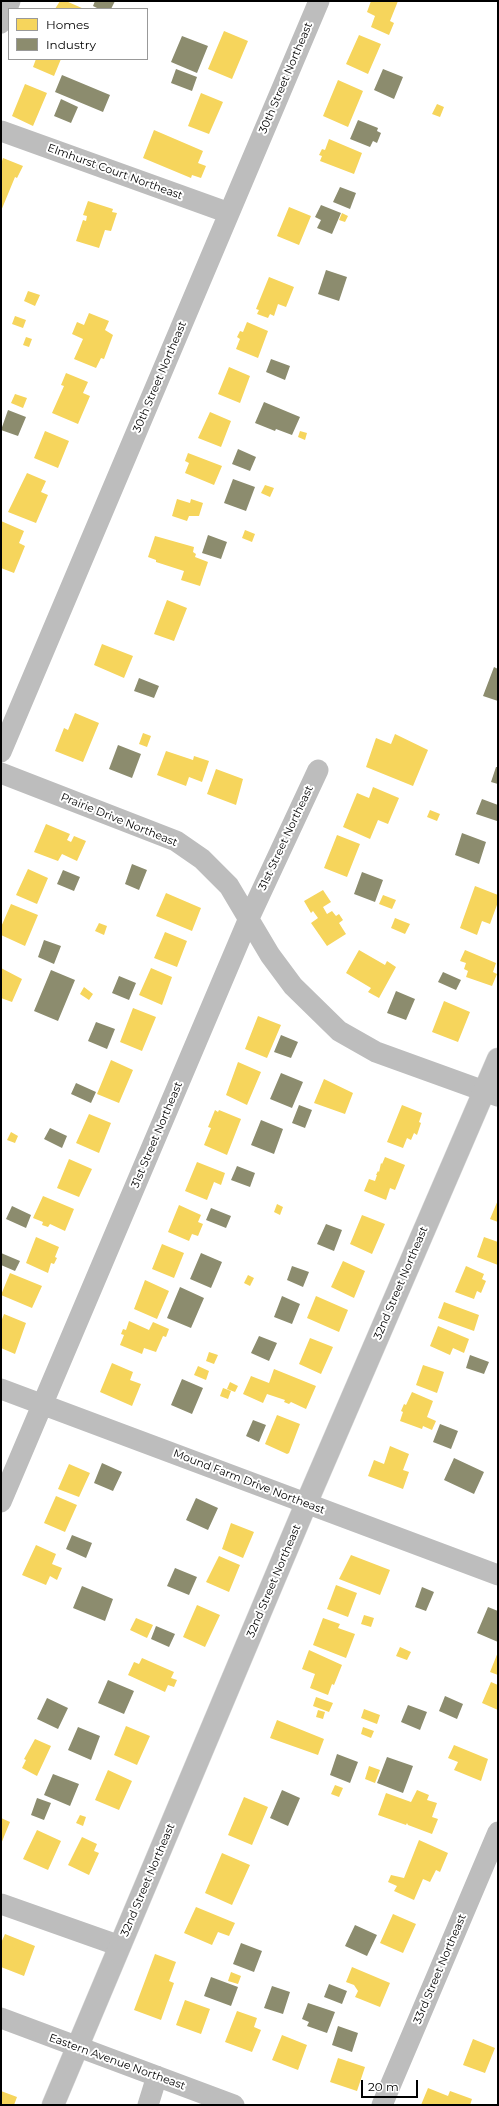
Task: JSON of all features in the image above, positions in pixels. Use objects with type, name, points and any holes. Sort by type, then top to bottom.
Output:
[{"type":"main road","name":"32nd Street Northeast","points":[[53,2105],[306,1504],[491,1094],[498,1059]]},
{"type":"street","points":[[1,23],[10,1]]},
{"type":"street","name":"30th Street Northeast","points":[[1,752],[319,1]]},
{"type":"street","name":"Elmhurst Court Northeast","points":[[1,131],[229,213]]},
{"type":"street","name":"31st Street Northeast","points":[[1,1502],[249,918],[318,770]]},
{"type":"street","name":"Prairie Drive Northeast","points":[[1,774],[176,840],[202,859],[229,886],[270,955],[293,986],[339,1031],[376,1052],[491,1094]]},
{"type":"street","name":"Mound Farm Drive Northeast","points":[[1,1389],[498,1575]]},
{"type":"street","name":"33rd Street Northeast","points":[[382,2105],[498,1832]]},
{"type":"street","points":[[1,1904],[120,1946]]},
{"type":"street","name":"Eastern Avenue Northeast","points":[[1,2018],[234,2105]]},
{"type":"street","points":[[148,2105],[157,2076]]},
{"type":"building: Homes","points":[[60,1],[66,1],[82,8],[56,8]]},
{"type":"building: Homes","points":[[371,1],[398,1],[390,21],[394,23],[389,35],[371,27],[375,16],[367,12]]},
{"type":"building: Homes","points":[[224,31],[248,41],[232,79],[208,69]]},
{"type":"building: Homes","points":[[359,35],[381,44],[368,74],[346,64]]},
{"type":"building: Homes","points":[[36,60],[61,60],[54,76],[33,67]]},
{"type":"building: Homes","points":[[338,80],[363,91],[348,127],[323,116]]},
{"type":"building: Homes","points":[[25,84],[47,93],[33,126],[12,116]]},
{"type":"building: Homes","points":[[201,93],[223,102],[209,134],[188,126]]},
{"type":"building: Homes","points":[[437,104],[444,107],[440,117],[432,114]]},
{"type":"building: Homes","points":[[154,130],[203,151],[198,163],[206,166],[201,178],[192,175],[191,178],[143,158]]},
{"type":"building: Homes","points":[[329,139],[362,153],[354,174],[320,161],[322,156],[319,155],[322,149],[325,150]]},
{"type":"building: Homes","points":[[3,158],[23,166],[17,178],[15,177],[1,211],[1,164]]},
{"type":"building: Homes","points":[[88,201],[113,209],[112,212],[117,213],[111,231],[105,230],[99,248],[76,241],[83,220],[86,221],[87,216],[83,215]]},
{"type":"building: Homes","points":[[289,207],[311,216],[299,245],[277,236]]},
{"type":"building: Homes","points":[[342,213],[348,216],[345,222],[339,220]]},
{"type":"building: Homes","points":[[269,277],[294,287],[286,307],[278,304],[274,316],[270,314],[268,318],[257,314],[259,310],[256,309]]},
{"type":"building: Homes","points":[[28,291],[40,295],[35,306],[24,301]]},
{"type":"building: Homes","points":[[89,313],[109,321],[105,330],[113,335],[104,359],[101,358],[96,368],[74,359],[83,339],[72,334],[77,322],[84,325]]},
{"type":"building: Homes","points":[[15,316],[26,320],[23,328],[12,324]]},
{"type":"building: Homes","points":[[247,322],[268,331],[258,358],[236,349],[240,339],[237,337],[240,331],[243,332]]},
{"type":"building: Homes","points":[[26,337],[32,339],[29,347],[23,345]]},
{"type":"building: Homes","points":[[229,367],[250,376],[240,403],[218,394]]},
{"type":"building: Homes","points":[[66,373],[88,382],[83,393],[90,396],[78,424],[52,413],[64,386],[61,385]]},
{"type":"building: Homes","points":[[15,394],[27,398],[23,408],[11,403]]},
{"type":"building: Homes","points":[[210,412],[231,421],[221,447],[198,438]]},
{"type":"building: Homes","points":[[45,431],[69,441],[58,468],[34,458]]},
{"type":"building: Homes","points":[[300,431],[307,433],[305,440],[298,437]]},
{"type":"building: Homes","points":[[188,453],[222,466],[214,485],[185,473],[189,463],[185,461]]},
{"type":"building: Homes","points":[[27,473],[46,481],[41,492],[48,495],[36,523],[8,512]]},
{"type":"building: Homes","points":[[265,485],[274,488],[270,497],[261,493]]},
{"type":"building: Homes","points":[[177,499],[190,503],[191,499],[203,503],[199,516],[189,516],[187,521],[172,516]]},
{"type":"building: Homes","points":[[1,521],[24,531],[19,543],[25,546],[14,573],[1,568]]},
{"type":"building: Homes","points":[[245,530],[255,534],[252,542],[242,538]]},
{"type":"building: Homes","points":[[155,536],[194,547],[193,552],[196,554],[195,557],[208,562],[200,586],[181,580],[184,571],[156,562],[156,560],[148,557]]},
{"type":"building: Homes","points":[[167,600],[187,608],[174,641],[154,634]]},
{"type":"building: Homes","points":[[102,644],[133,656],[124,678],[94,665]]},
{"type":"building: Homes","points":[[75,713],[99,723],[83,762],[55,751],[64,728],[68,730]]},
{"type":"building: Homes","points":[[143,733],[151,736],[147,747],[139,744]]},
{"type":"building: Homes","points":[[395,734],[428,750],[413,786],[366,767],[376,738],[391,744]]},
{"type":"building: Homes","points":[[166,751],[193,760],[194,756],[209,761],[202,782],[189,777],[186,786],[157,775]]},
{"type":"building: Homes","points":[[216,769],[243,779],[236,805],[207,794]]},
{"type":"building: Homes","points":[[373,787],[399,798],[388,824],[378,820],[370,839],[343,827],[357,793],[369,798]]},
{"type":"building: Homes","points":[[430,810],[440,814],[437,821],[427,817]]},
{"type":"building: Homes","points":[[46,824],[70,834],[67,840],[71,842],[74,836],[86,841],[77,861],[62,854],[58,861],[34,852]]},
{"type":"building: Homes","points":[[337,835],[360,844],[347,877],[324,868]]},
{"type":"building: Homes","points":[[28,869],[48,878],[37,904],[16,895]]},
{"type":"building: Homes","points":[[475,886],[498,895],[498,902],[490,924],[482,921],[477,935],[460,928]]},
{"type":"building: Homes","points":[[323,890],[331,902],[323,907],[327,914],[332,911],[336,916],[339,914],[343,920],[339,923],[346,934],[327,946],[311,923],[318,918],[313,911],[311,913],[304,901]]},
{"type":"building: Homes","points":[[166,893],[201,908],[192,931],[156,916]]},
{"type":"building: Homes","points":[[383,895],[396,900],[392,909],[379,904]]},
{"type":"building: Homes","points":[[11,904],[38,915],[25,946],[1,935],[1,927]]},
{"type":"building: Homes","points":[[395,918],[410,924],[405,934],[391,928]]},
{"type":"building: Homes","points":[[99,923],[107,926],[104,935],[95,931]]},
{"type":"building: Homes","points":[[165,932],[187,941],[177,967],[154,958]]},
{"type":"building: Homes","points":[[359,950],[385,965],[387,961],[396,967],[379,998],[368,992],[371,988],[346,973]]},
{"type":"building: Homes","points":[[465,950],[496,963],[493,972],[497,974],[492,986],[466,977],[468,971],[464,969],[466,963],[460,961]]},
{"type":"building: Homes","points":[[1,968],[22,979],[12,1002],[1,998]]},
{"type":"building: Homes","points":[[151,968],[172,977],[162,1005],[139,995]]},
{"type":"building: Homes","points":[[84,987],[93,994],[89,1000],[80,994]]},
{"type":"building: Homes","points":[[444,1001],[470,1012],[458,1042],[432,1032]]},
{"type":"building: Homes","points":[[133,1008],[156,1017],[142,1051],[120,1042]]},
{"type":"building: Homes","points":[[258,1016],[281,1025],[267,1058],[245,1049]]},
{"type":"building: Homes","points":[[111,1060],[133,1070],[119,1103],[97,1094]]},
{"type":"building: Homes","points":[[238,1062],[261,1072],[247,1105],[226,1095]]},
{"type":"building: Homes","points":[[324,1079],[353,1093],[345,1114],[314,1103]]},
{"type":"building: Homes","points":[[402,1105],[422,1113],[419,1122],[421,1123],[417,1135],[414,1133],[411,1140],[407,1138],[403,1148],[387,1142]]},
{"type":"building: Homes","points":[[215,1110],[218,1112],[219,1110],[241,1119],[227,1155],[204,1145],[211,1128],[208,1127]]},
{"type":"building: Homes","points":[[89,1114],[111,1123],[99,1153],[76,1143]]},
{"type":"building: Homes","points":[[11,1132],[18,1136],[15,1143],[7,1140]]},
{"type":"building: Homes","points":[[385,1157],[405,1165],[395,1190],[390,1188],[386,1200],[364,1191],[369,1179],[375,1181],[381,1163],[382,1164]]},
{"type":"building: Homes","points":[[69,1159],[92,1169],[79,1197],[57,1188]]},
{"type":"building: Homes","points":[[197,1162],[225,1173],[221,1185],[214,1182],[207,1200],[185,1191]]},
{"type":"building: Homes","points":[[43,1196],[74,1209],[65,1231],[50,1224],[48,1227],[42,1225],[43,1222],[33,1218]]},
{"type":"building: Homes","points":[[498,1200],[498,1222],[490,1219]]},
{"type":"building: Homes","points":[[277,1204],[283,1207],[280,1215],[274,1212]]},
{"type":"building: Homes","points":[[179,1205],[201,1215],[198,1222],[203,1224],[198,1236],[192,1234],[189,1241],[168,1232]]},
{"type":"building: Homes","points":[[362,1215],[385,1224],[372,1254],[350,1244]]},
{"type":"building: Homes","points":[[36,1237],[59,1247],[55,1257],[57,1258],[54,1264],[51,1263],[48,1273],[26,1263]]},
{"type":"building: Homes","points":[[484,1237],[498,1242],[498,1265],[477,1257]]},
{"type":"building: Homes","points":[[162,1244],[184,1253],[174,1278],[152,1269]]},
{"type":"building: Homes","points":[[343,1261],[365,1271],[354,1298],[331,1287]]},
{"type":"building: Homes","points":[[466,1266],[484,1274],[482,1279],[486,1281],[481,1293],[477,1291],[474,1299],[455,1292]]},
{"type":"building: Homes","points":[[10,1273],[42,1286],[32,1308],[1,1295]]},
{"type":"building: Homes","points":[[248,1275],[254,1278],[250,1286],[244,1283]]},
{"type":"building: Homes","points":[[145,1280],[169,1291],[157,1319],[134,1309]]},
{"type":"building: Homes","points":[[316,1296],[348,1310],[339,1332],[307,1318]]},
{"type":"building: Homes","points":[[444,1302],[479,1315],[474,1331],[438,1318]]},
{"type":"building: Homes","points":[[4,1314],[26,1323],[15,1354],[1,1348],[1,1322]]},
{"type":"building: Homes","points":[[129,1321],[149,1330],[153,1322],[169,1329],[166,1337],[163,1336],[156,1352],[144,1348],[142,1354],[120,1345],[124,1335],[121,1334],[123,1329],[126,1330]]},
{"type":"building: Homes","points":[[438,1326],[469,1339],[464,1353],[453,1348],[450,1355],[430,1346]]},
{"type":"building: Homes","points":[[310,1338],[333,1347],[321,1374],[299,1364]]},
{"type":"building: Homes","points":[[209,1352],[218,1355],[214,1364],[206,1361]]},
{"type":"building: Homes","points":[[112,1363],[133,1372],[130,1380],[141,1384],[132,1406],[100,1392]]},
{"type":"building: Homes","points":[[423,1365],[444,1372],[437,1393],[416,1385]]},
{"type":"building: Homes","points":[[198,1366],[209,1371],[206,1380],[194,1375]]},
{"type":"building: Homes","points":[[274,1369],[316,1386],[306,1409],[291,1402],[289,1404],[284,1402],[285,1400],[267,1394],[263,1403],[243,1394],[251,1376],[269,1383]]},
{"type":"building: Homes","points":[[230,1382],[238,1386],[235,1392],[227,1389]]},
{"type":"building: Homes","points":[[223,1388],[231,1391],[228,1399],[220,1396]]},
{"type":"building: Homes","points":[[412,1392],[433,1401],[427,1417],[436,1421],[432,1430],[423,1426],[422,1429],[400,1421],[403,1412],[401,1411],[404,1404],[406,1405]]},
{"type":"building: Homes","points":[[277,1415],[300,1424],[289,1453],[287,1454],[265,1444]]},
{"type":"building: Homes","points":[[390,1446],[409,1454],[403,1470],[409,1472],[403,1489],[368,1476],[374,1460],[384,1464]]},
{"type":"building: Homes","points":[[69,1464],[90,1473],[79,1497],[58,1489]]},
{"type":"building: Homes","points":[[56,1496],[77,1505],[65,1532],[44,1523]]},
{"type":"building: Homes","points":[[231,1523],[254,1532],[243,1558],[222,1549]]},
{"type":"building: Homes","points":[[36,1545],[56,1554],[52,1564],[62,1568],[57,1580],[50,1576],[46,1585],[22,1575]]},
{"type":"building: Homes","points":[[351,1555],[390,1570],[380,1595],[339,1579]]},
{"type":"building: Homes","points":[[219,1556],[240,1565],[229,1592],[206,1582]]},
{"type":"building: Homes","points":[[336,1585],[357,1593],[348,1617],[327,1609]]},
{"type":"building: Homes","points":[[197,1605],[220,1615],[205,1647],[183,1637]]},
{"type":"building: Homes","points":[[364,1615],[374,1618],[371,1627],[361,1624]]},
{"type":"building: Homes","points":[[136,1618],[153,1625],[147,1638],[130,1630]]},
{"type":"building: Homes","points":[[323,1618],[340,1624],[338,1628],[355,1634],[346,1658],[313,1645]]},
{"type":"building: Homes","points":[[400,1647],[411,1652],[407,1660],[396,1656]]},
{"type":"building: Homes","points":[[309,1650],[342,1665],[334,1685],[332,1684],[328,1695],[310,1688],[315,1674],[302,1669]]},
{"type":"building: Homes","points":[[498,1652],[498,1675],[490,1672]]},
{"type":"building: Homes","points":[[142,1658],[174,1672],[171,1678],[177,1680],[174,1687],[168,1685],[165,1692],[128,1675],[134,1662],[139,1664]]},
{"type":"building: Homes","points":[[491,1682],[498,1685],[498,1710],[482,1703]]},
{"type":"building: Homes","points":[[316,1697],[333,1703],[329,1712],[313,1706]]},
{"type":"building: Homes","points":[[364,1709],[380,1715],[377,1724],[361,1718]]},
{"type":"building: Homes","points":[[318,1710],[325,1712],[323,1719],[316,1717]]},
{"type":"building: Homes","points":[[277,1720],[324,1739],[318,1755],[270,1738]]},
{"type":"building: Homes","points":[[126,1726],[150,1736],[137,1765],[114,1755]]},
{"type":"building: Homes","points":[[363,1727],[374,1731],[371,1738],[361,1734]]},
{"type":"building: Homes","points":[[35,1739],[51,1746],[37,1776],[22,1768],[26,1760],[24,1759]]},
{"type":"building: Homes","points":[[454,1745],[488,1759],[481,1781],[454,1770],[458,1762],[448,1758]]},
{"type":"building: Homes","points":[[369,1766],[380,1770],[375,1783],[365,1779]]},
{"type":"building: Homes","points":[[108,1770],[132,1781],[119,1810],[95,1800]]},
{"type":"building: Homes","points":[[335,1785],[343,1788],[339,1797],[331,1794]]},
{"type":"building: Homes","points":[[417,1790],[429,1795],[427,1800],[437,1803],[432,1817],[438,1819],[432,1834],[408,1825],[407,1823],[406,1825],[378,1815],[386,1793],[411,1802]]},
{"type":"building: Homes","points":[[244,1797],[268,1807],[252,1845],[228,1835]]},
{"type":"building: Homes","points":[[80,1815],[86,1817],[83,1826],[76,1823]]},
{"type":"building: Homes","points":[[1,1818],[10,1822],[1,1844]]},
{"type":"building: Homes","points":[[37,1830],[61,1841],[48,1870],[23,1859]]},
{"type":"building: Homes","points":[[82,1837],[97,1844],[94,1851],[99,1853],[89,1875],[68,1865]]},
{"type":"building: Homes","points":[[419,1840],[448,1853],[440,1872],[436,1870],[430,1882],[423,1879],[414,1900],[394,1891],[397,1886],[388,1882],[391,1875],[404,1878]]},
{"type":"building: Homes","points":[[222,1853],[250,1865],[232,1905],[205,1893]]},
{"type":"building: Homes","points":[[196,1907],[235,1923],[229,1936],[218,1932],[212,1945],[184,1933]]},
{"type":"building: Homes","points":[[393,1914],[416,1924],[403,1953],[380,1943]]},
{"type":"building: Homes","points":[[5,1934],[35,1946],[24,1976],[1,1967],[1,1943]]},
{"type":"building: Homes","points":[[155,1954],[176,1962],[169,1981],[174,1983],[161,2020],[134,2010]]},
{"type":"building: Homes","points":[[352,1967],[390,1983],[380,2007],[355,1997],[358,1991],[354,1985],[346,1982]]},
{"type":"building: Homes","points":[[231,1972],[241,1976],[238,1984],[228,1981]]},
{"type":"building: Homes","points":[[185,2000],[210,2009],[201,2034],[176,2025]]},
{"type":"building: Homes","points":[[237,2011],[257,2018],[254,2027],[261,2030],[252,2052],[225,2042]]},
{"type":"building: Homes","points":[[282,2035],[307,2045],[298,2070],[272,2060]]},
{"type":"building: Homes","points":[[473,2039],[495,2048],[485,2073],[463,2065]]},
{"type":"building: Homes","points":[[338,2058],[365,2067],[357,2091],[330,2082]]},
{"type":"building: Homes","points":[[428,2088],[448,2096],[450,2091],[472,2099],[470,2105],[421,2105]]},
{"type":"building: Homes","points":[[1,2091],[17,2097],[14,2105],[1,2105]]},
{"type":"building: Industry","points":[[95,1],[115,1],[112,8],[97,8],[93,6]]},
{"type":"building: Industry","points":[[182,36],[208,46],[197,73],[171,62]]},
{"type":"building: Industry","points":[[176,69],[197,77],[192,91],[171,83]]},
{"type":"building: Industry","points":[[383,69],[403,77],[394,99],[374,90]]},
{"type":"building: Industry","points":[[62,75],[110,95],[103,112],[55,92]]},
{"type":"building: Industry","points":[[61,99],[78,107],[71,123],[54,116]]},
{"type":"building: Industry","points":[[358,120],[378,128],[377,131],[381,133],[377,143],[373,141],[370,147],[350,139]]},
{"type":"building: Industry","points":[[340,187],[356,193],[350,209],[333,202]]},
{"type":"building: Industry","points":[[321,205],[341,213],[332,234],[317,228],[321,220],[315,217]]},
{"type":"building: Industry","points":[[326,270],[347,277],[339,301],[318,294]]},
{"type":"building: Industry","points":[[271,359],[290,366],[285,380],[266,372]]},
{"type":"building: Industry","points":[[264,402],[300,417],[292,435],[276,429],[275,431],[255,423]]},
{"type":"building: Industry","points":[[8,410],[26,417],[18,436],[1,430]]},
{"type":"building: Industry","points":[[238,449],[256,457],[250,471],[232,464]]},
{"type":"building: Industry","points":[[233,479],[255,487],[246,511],[224,503]]},
{"type":"building: Industry","points":[[208,535],[227,542],[221,559],[202,553]]},
{"type":"building: Industry","points":[[494,667],[498,669],[498,701],[483,696]]},
{"type":"building: Industry","points":[[139,678],[159,686],[154,698],[134,691]]},
{"type":"building: Industry","points":[[118,745],[141,754],[132,778],[109,769]]},
{"type":"building: Industry","points":[[496,767],[498,767],[498,784],[491,782]]},
{"type":"building: Industry","points":[[482,799],[498,805],[497,821],[476,814]]},
{"type":"building: Industry","points":[[462,833],[486,842],[479,864],[455,855]]},
{"type":"building: Industry","points":[[132,864],[147,870],[139,890],[125,884]]},
{"type":"building: Industry","points":[[63,870],[80,877],[74,891],[57,884]]},
{"type":"building: Industry","points":[[362,872],[383,880],[375,902],[354,894]]},
{"type":"building: Industry","points":[[44,940],[61,946],[54,964],[38,957]]},
{"type":"building: Industry","points":[[51,970],[75,980],[58,1021],[34,1011]]},
{"type":"building: Industry","points":[[443,972],[461,980],[456,990],[438,982]]},
{"type":"building: Industry","points":[[119,976],[136,983],[129,1000],[112,993]]},
{"type":"building: Industry","points":[[396,991],[415,999],[406,1020],[387,1013]]},
{"type":"building: Industry","points":[[96,1022],[115,1029],[107,1049],[88,1041]]},
{"type":"building: Industry","points":[[281,1035],[298,1042],[291,1058],[274,1052]]},
{"type":"building: Industry","points":[[281,1073],[303,1082],[292,1108],[270,1099]]},
{"type":"building: Industry","points":[[76,1083],[96,1092],[91,1103],[71,1094]]},
{"type":"building: Industry","points":[[299,1105],[312,1110],[305,1128],[292,1123]]},
{"type":"building: Industry","points":[[261,1120],[283,1129],[274,1154],[251,1145]]},
{"type":"building: Industry","points":[[50,1128],[67,1136],[62,1148],[44,1139]]},
{"type":"building: Industry","points":[[237,1166],[255,1173],[250,1187],[231,1180]]},
{"type":"building: Industry","points":[[12,1206],[31,1215],[26,1228],[6,1219]]},
{"type":"building: Industry","points":[[211,1208],[231,1216],[226,1228],[206,1220]]},
{"type":"building: Industry","points":[[326,1224],[342,1230],[334,1251],[317,1244]]},
{"type":"building: Industry","points":[[1,1253],[20,1261],[15,1271],[1,1265]]},
{"type":"building: Industry","points":[[201,1253],[222,1262],[211,1288],[190,1279]]},
{"type":"building: Industry","points":[[292,1266],[309,1272],[303,1287],[287,1280]]},
{"type":"building: Industry","points":[[180,1287],[204,1298],[191,1328],[167,1318]]},
{"type":"building: Industry","points":[[282,1296],[300,1304],[292,1324],[274,1317]]},
{"type":"building: Industry","points":[[259,1336],[277,1343],[269,1361],[251,1353]]},
{"type":"building: Industry","points":[[470,1355],[489,1362],[484,1374],[466,1368]]},
{"type":"building: Industry","points":[[182,1379],[203,1388],[192,1414],[171,1405]]},
{"type":"building: Industry","points":[[253,1420],[266,1425],[259,1442],[246,1436]]},
{"type":"building: Industry","points":[[440,1424],[458,1431],[451,1449],[433,1442]]},
{"type":"building: Industry","points":[[454,1458],[484,1472],[474,1494],[444,1480]]},
{"type":"building: Industry","points":[[102,1463],[122,1472],[113,1491],[94,1483]]},
{"type":"building: Industry","points":[[196,1498],[218,1508],[208,1530],[186,1520]]},
{"type":"building: Industry","points":[[72,1535],[92,1543],[86,1558],[66,1549]]},
{"type":"building: Industry","points":[[175,1568],[197,1577],[189,1595],[167,1586]]},
{"type":"building: Industry","points":[[82,1586],[113,1599],[105,1621],[73,1608]]},
{"type":"building: Industry","points":[[422,1587],[434,1592],[426,1611],[415,1607]]},
{"type":"building: Industry","points":[[488,1607],[498,1611],[498,1642],[477,1633]]},
{"type":"building: Industry","points":[[156,1626],[175,1634],[169,1647],[151,1639]]},
{"type":"building: Industry","points":[[108,1680],[134,1691],[124,1714],[98,1703]]},
{"type":"building: Industry","points":[[445,1696],[463,1704],[457,1719],[439,1711]]},
{"type":"building: Industry","points":[[47,1698],[68,1708],[58,1729],[37,1719]]},
{"type":"building: Industry","points":[[408,1705],[427,1712],[420,1730],[401,1722]]},
{"type":"building: Industry","points":[[78,1727],[100,1736],[91,1760],[68,1750]]},
{"type":"building: Industry","points":[[337,1754],[358,1762],[350,1783],[330,1775]]},
{"type":"building: Industry","points":[[387,1757],[413,1766],[403,1793],[377,1783]]},
{"type":"building: Industry","points":[[53,1774],[79,1784],[70,1806],[44,1795]]},
{"type":"building: Industry","points":[[282,1790],[300,1798],[288,1826],[270,1818]]},
{"type":"building: Industry","points":[[37,1798],[51,1803],[44,1820],[31,1815]]},
{"type":"building: Industry","points":[[355,1925],[377,1935],[367,1956],[345,1946]]},
{"type":"building: Industry","points":[[241,1943],[262,1951],[254,1972],[233,1964]]},
{"type":"building: Industry","points":[[211,1977],[238,1987],[231,2006],[204,1996]]},
{"type":"building: Industry","points":[[329,1984],[347,1991],[342,2004],[324,1997]]},
{"type":"building: Industry","points":[[272,1986],[290,1992],[283,2014],[264,2008]]},
{"type":"building: Industry","points":[[308,2003],[335,2012],[327,2033],[307,2026],[309,2022],[302,2019]]},
{"type":"building: Industry","points":[[338,2026],[358,2033],[352,2052],[332,2045]]}]
